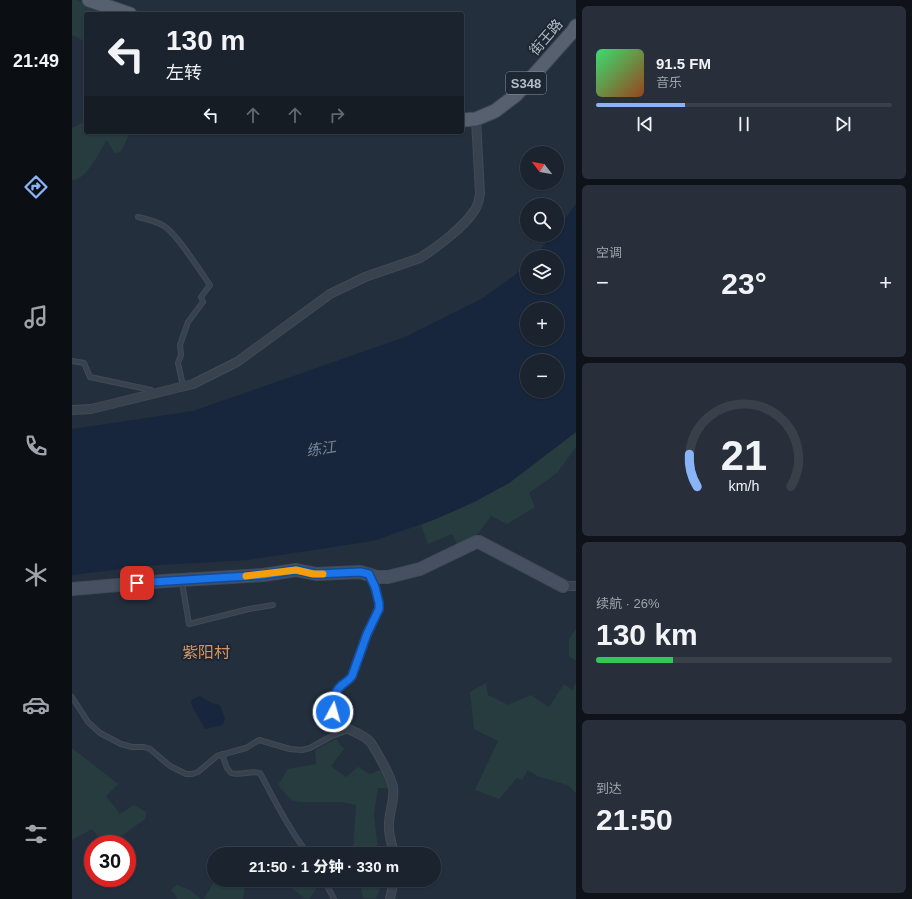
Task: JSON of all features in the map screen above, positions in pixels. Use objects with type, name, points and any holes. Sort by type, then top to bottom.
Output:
[{"type":"main road","points":[[89,0],[124,12]]},
{"type":"main road","name":"街王路","points":[[464,120],[476,118],[495,111],[516,95],[576,26]]},
{"type":"street","points":[[72,410],[91,409],[193,384],[237,362],[330,294],[365,277],[420,258],[448,237],[471,215],[476,208],[479,199],[476,118]]},
{"type":"street","points":[[72,589],[263,575],[296,570],[316,574],[360,572],[377,577],[388,577],[415,571],[476,542],[479,542],[564,586],[576,586]]},
{"type":"street","points":[[369,574],[375,587],[379,609],[367,634],[352,676],[339,688],[334,698],[333,712],[341,725],[364,736],[371,742],[392,783],[394,795],[388,825],[393,847]]},
{"type":"street","points":[[390,899],[393,887]]},
{"type":"lane","points":[[138,217],[153,220],[166,227],[210,285],[201,297],[203,302],[188,322],[180,345],[181,355],[178,363],[183,386]]},
{"type":"lane","points":[[72,361],[84,363],[90,377],[151,390],[153,394]]},
{"type":"lane","points":[[181,580],[189,624],[249,609],[273,605]]},
{"type":"lane","points":[[72,697],[88,722],[100,733],[124,745],[150,749],[170,766],[183,773],[192,774],[198,772],[217,756],[246,748],[259,740],[290,749],[302,750],[310,748],[330,737],[350,729]]},
{"type":"lane","points":[[222,754],[227,768],[231,773],[260,773],[279,810],[303,847]]},
{"type":"lane","points":[[328,887],[334,899]]},
{"type":"green space","points":[[72,0],[99,7],[98,12],[84,12],[84,42],[72,35]]},
{"type":"green space","points":[[84,122],[84,134],[129,134],[121,152],[114,153],[107,140],[97,158],[87,171],[77,179],[72,180],[72,128]]},
{"type":"green space","points":[[576,432],[576,447],[557,473],[529,493],[535,507],[507,524],[491,516],[475,538],[457,544],[452,534],[428,544],[421,525],[474,502],[509,483]]},
{"type":"green space","points":[[576,629],[576,661],[569,656],[569,639]]},
{"type":"green space","points":[[486,683],[488,695],[508,705],[531,695],[549,707],[564,684],[572,690],[576,683],[576,793],[568,785],[539,777],[528,770],[522,780],[517,778],[499,799],[475,790],[498,741],[474,729],[470,692]]},
{"type":"green space","points":[[336,739],[344,749],[331,766],[346,777],[358,767],[370,774],[383,769],[391,788],[378,788],[374,814],[378,847],[353,847],[356,805],[341,802],[299,802],[291,800],[278,785],[288,769],[316,764],[315,750]]},
{"type":"green space","points":[[72,748],[118,784],[106,796],[120,814],[134,805],[146,812],[145,819],[123,835],[97,835],[92,829],[72,840]]},
{"type":"green space","points":[[177,885],[190,890],[201,899],[178,899],[171,890]]},
{"type":"green space","points":[[211,887],[245,887],[243,899],[204,899]]},
{"type":"green space","points":[[290,887],[315,887],[316,889],[309,899],[306,899]]},
{"type":"green space","points":[[361,887],[380,887],[376,899],[363,898]]},
{"type":"water","name":"练江","points":[[576,204],[576,432],[509,483],[474,502],[436,519],[373,541],[248,560],[147,566],[72,575],[72,429],[193,411],[405,337],[483,298],[520,270],[520,294],[564,294],[564,250],[540,250],[547,242],[564,242],[564,220]]},
{"type":"water","points":[[200,696],[212,703],[220,705],[225,719],[223,725],[205,729],[192,706],[191,700]]},
{"type":"slow traffic","points":[[246,576],[296,570],[313,574],[323,574]]},
{"type":"district","name":"紫阳村","points":[[206,652]]},
{"type":"route","points":[[137,583],[263,575],[296,570],[313,574],[360,572],[369,574],[375,587],[379,609],[367,634],[351,678],[341,685],[334,695],[333,712]]}]
